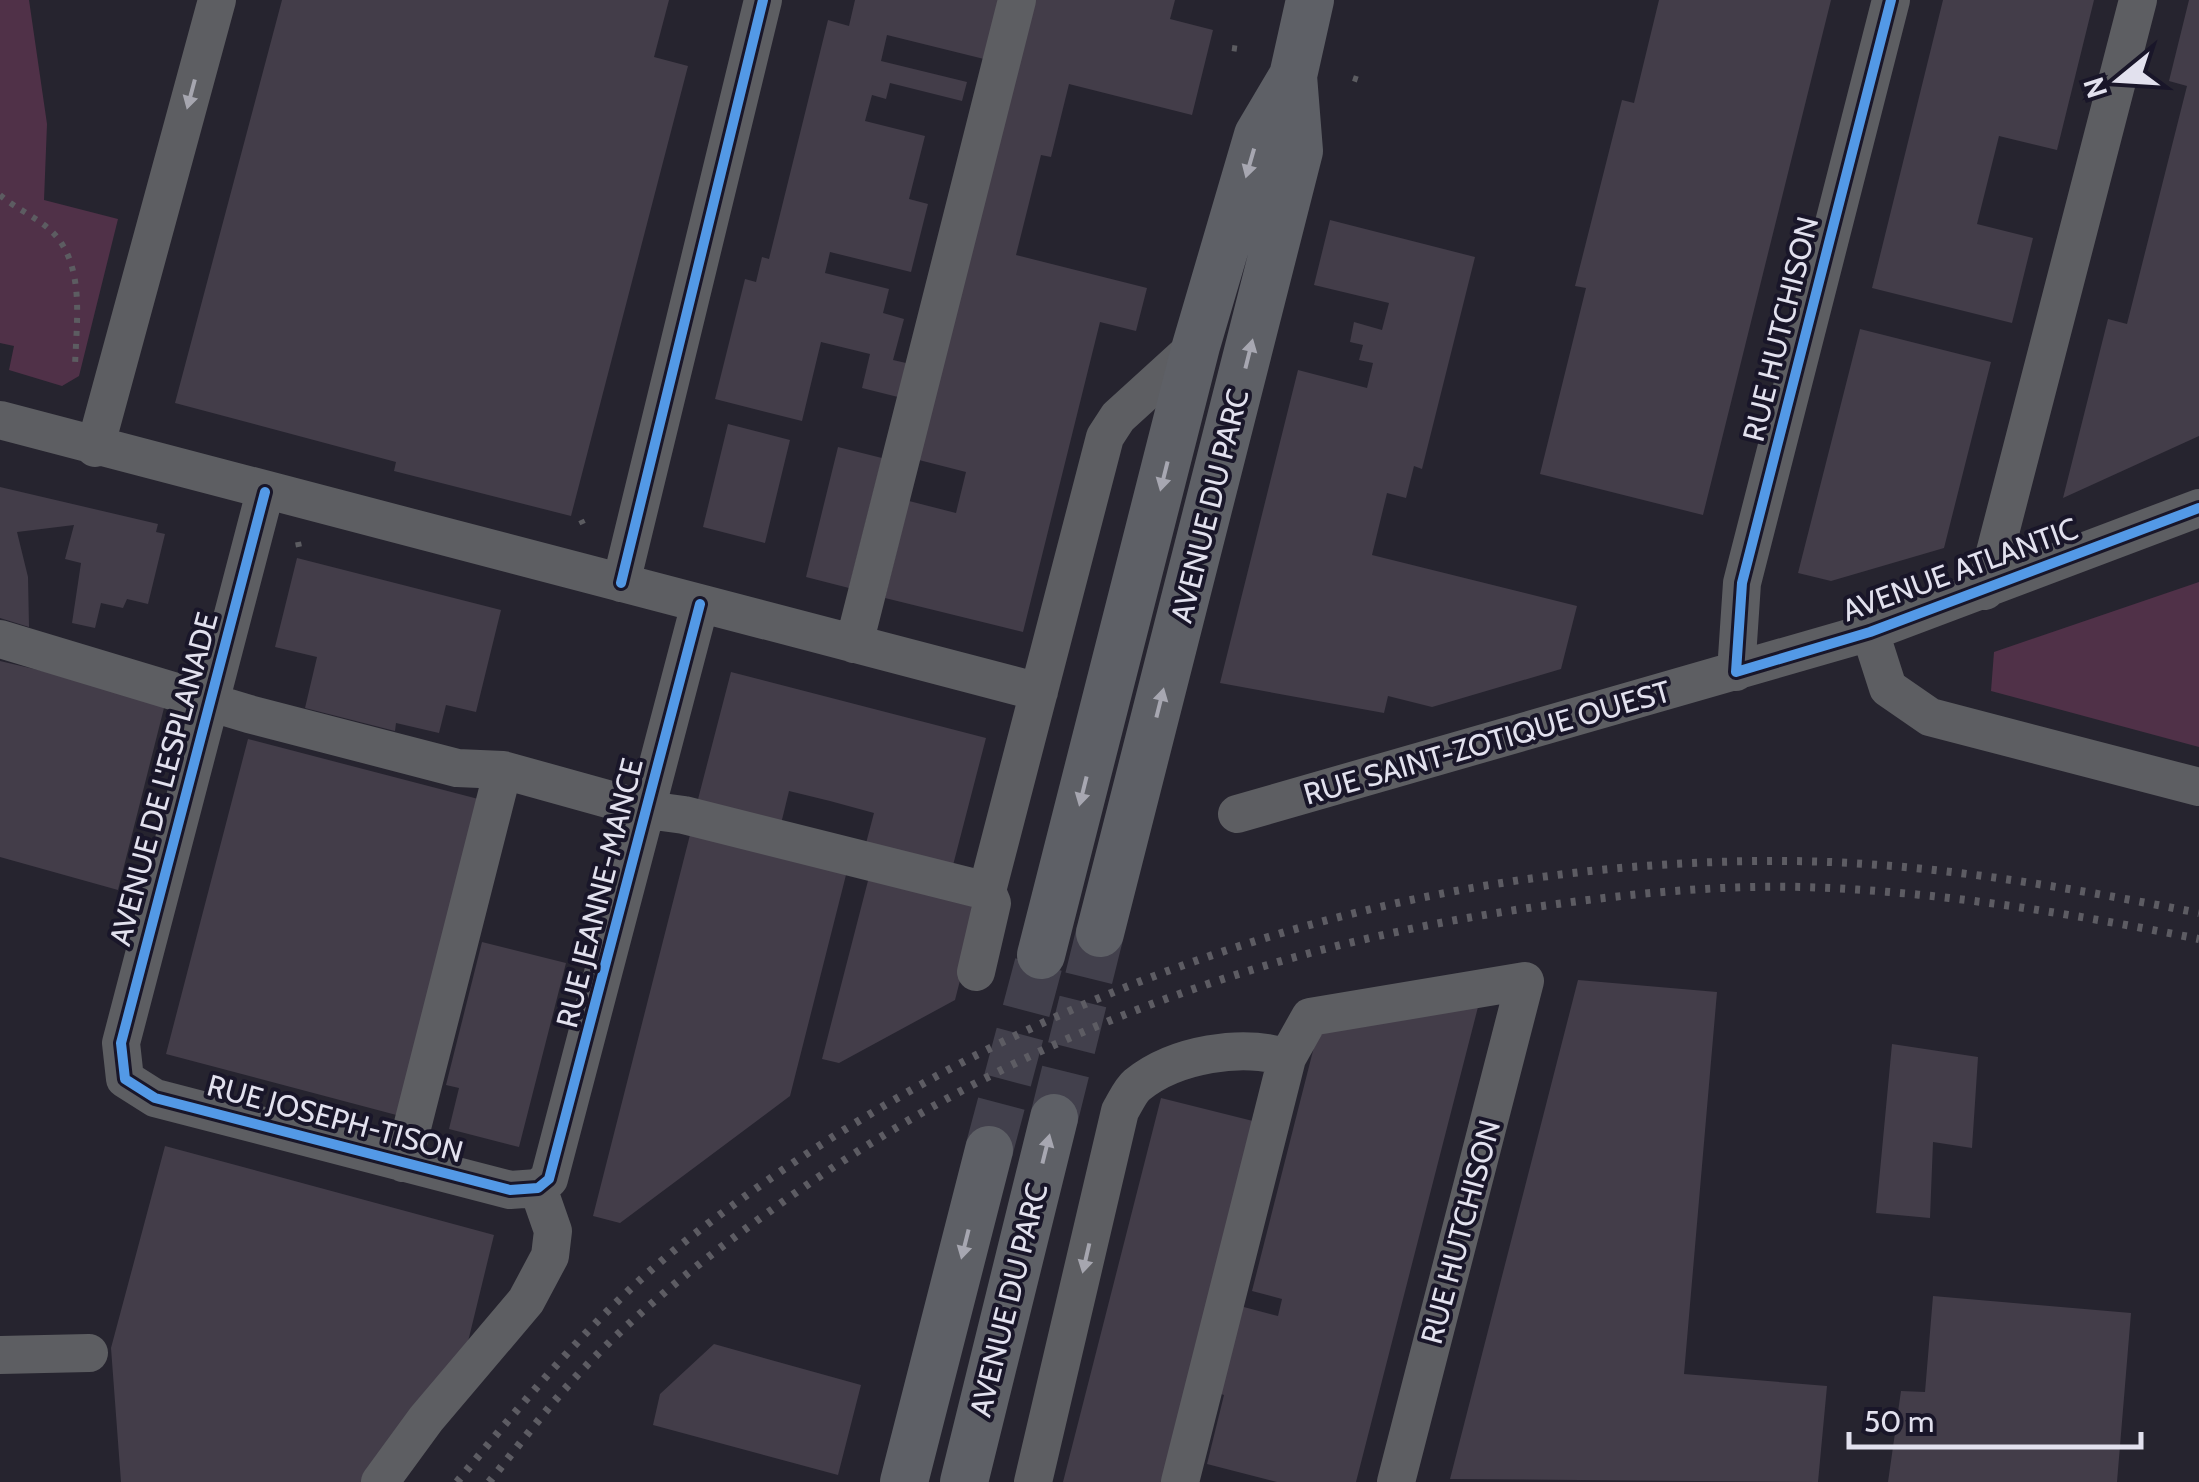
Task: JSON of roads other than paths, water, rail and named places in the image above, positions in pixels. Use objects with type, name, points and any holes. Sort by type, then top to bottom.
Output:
[{"type":"main road","name":"AVENUE DU PARC","points":[[1100,933],[1299,151],[1293,76],[1310,0]]},
{"type":"main road","name":"AVENUE DU PARC","points":[[1041,955],[1196,346],[1258,135],[1293,76]]},
{"type":"main road","name":"AVENUE DU PARC","points":[[964,1482],[1054,1118]]},
{"type":"main road","name":"AVENUE DU PARC","points":[[904,1482],[990,1150]]},
{"type":"street","points":[[95,448],[217,0]]},
{"type":"street","points":[[620,583],[763,0]]},
{"type":"street","points":[[854,644],[1017,0]]},
{"type":"street","name":"RUE HUTCHISON","points":[[1736,672],[1742,583],[1891,0]]},
{"type":"street","points":[[1985,591],[2138,0]]},
{"type":"street","points":[[976,972],[992,903],[988,891],[1105,437],[1118,417],[1196,346]]},
{"type":"street","points":[[0,420],[95,448],[1039,692]]},
{"type":"street","name":"AVENUE DE L'ESPLANADE","points":[[125,1079],[121,1042],[265,492]]},
{"type":"street","name":"AVENUE ATLANTIC","points":[[1736,672],[1870,632],[2199,508]]},
{"type":"street","name":"RUE JEANNE-MANCE","points":[[538,1188],[557,1164],[700,604]]},
{"type":"street","points":[[1870,632],[1888,688],[1930,717],[2199,787]]},
{"type":"street","points":[[0,639],[456,768],[503,770],[647,810],[684,815],[988,891]]},
{"type":"street","name":"RUE SAINT-ZOTIQUE OUEST","points":[[1238,814],[1736,672]]},
{"type":"street","points":[[403,1163],[503,770]]},
{"type":"street","name":"RUE HUTCHISON","points":[[1287,1058],[1310,1017],[1525,981],[1396,1482]]},
{"type":"street","points":[[1033,1482],[1120,1111],[1134,1086],[1172,1065],[1260,1049],[1287,1058],[1180,1482]]},
{"type":"street","name":"RUE JOSEPH-TISON","points":[[125,1079],[155,1098],[510,1190],[538,1188]]},
{"type":"street","points":[[380,1482],[426,1419],[526,1301],[550,1256],[552,1232],[538,1188]]},
{"type":"street","points":[[0,1355],[89,1353]]},
{"type":"tunnel","points":[[1054,1118],[1100,933]]},
{"type":"tunnel","points":[[989,1150],[1041,955]]},
{"type":"railway","points":[[457,1482],[539,1384],[627,1292],[692,1236],[813,1150],[941,1074],[1073,1009],[1211,956],[1353,914],[1498,884],[1645,866],[1794,861],[1896,866],[2048,886],[2199,913]]},
{"type":"railway","points":[[489,1482],[561,1393],[633,1320],[681,1278],[784,1201],[873,1142],[964,1089],[1152,1004],[1249,971],[1349,943],[1452,921],[1618,896],[1742,887],[1853,889],[1952,898],[2199,939]]}]
